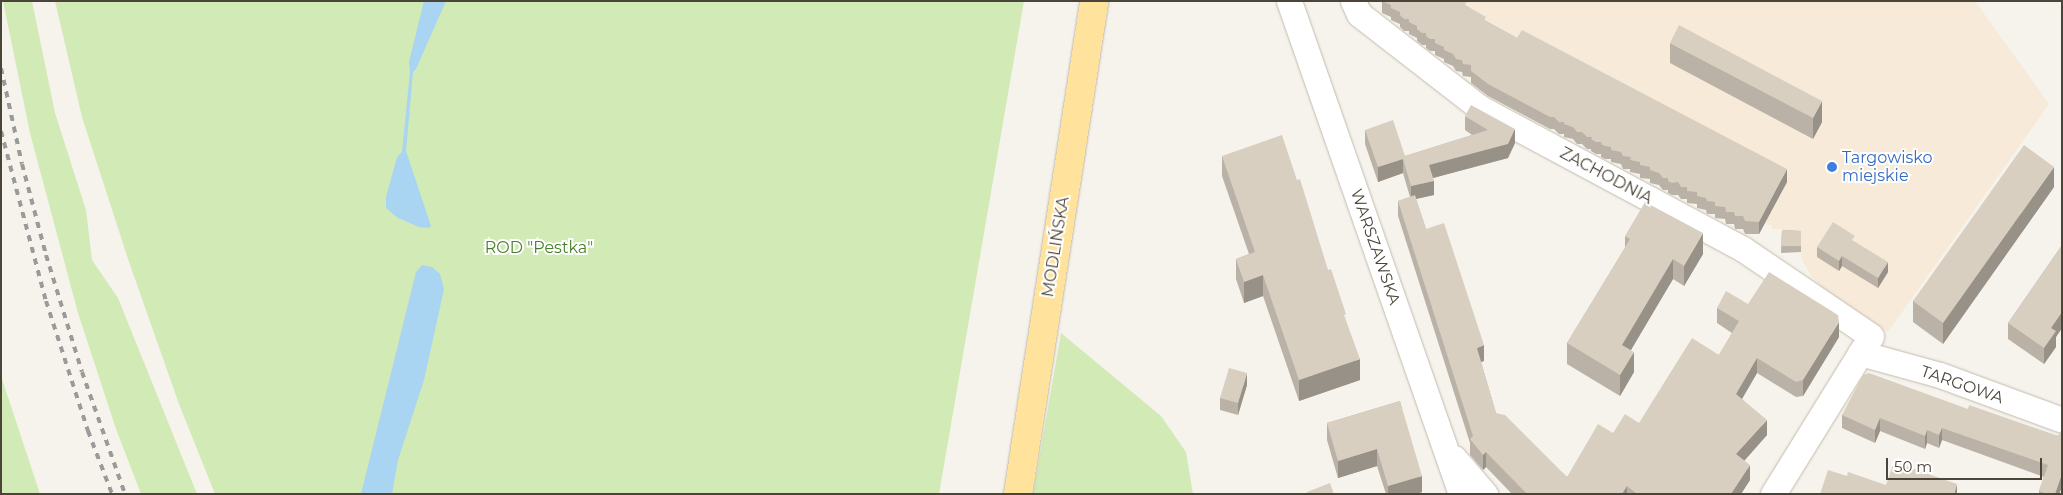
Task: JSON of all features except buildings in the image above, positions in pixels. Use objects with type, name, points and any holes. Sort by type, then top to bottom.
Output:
[{"type":"main road","name":"MODLIŃSKA","points":[[1018,494],[1094,1]]},
{"type":"street","name":"WARSZAWSKA","points":[[1289,1],[1461,494]]},
{"type":"street","name":"ZACHODNIA","points":[[1353,1],[1359,14],[1480,108],[1743,249],[1869,338]]},
{"type":"street","points":[[1773,494],[1869,338]]},
{"type":"street","name":"TARGOWA","points":[[1869,338],[1940,375],[2062,420]]},
{"type":"street","points":[[1444,444],[1485,494]]},
{"type":"shaded area","name":"Targowisko miejskie","points":[[1392,1],[1975,1],[2049,104],[1888,332],[1823,288],[1811,276],[1801,258],[1801,237],[1782,233],[1782,229],[1772,229],[1772,225],[1762,224]]},
{"type":"green space","points":[[3,1],[32,1],[55,113],[86,210],[92,260],[118,298],[197,494],[141,494],[116,429],[78,313],[30,133]]},
{"type":"green space","name":"ROD \"Pestka\"","points":[[55,1],[1024,1],[939,494],[215,494],[179,404],[128,259],[82,117]]},
{"type":"green space","points":[[1061,333],[1161,416],[1186,452],[1193,494],[1033,494]]},
{"type":"green space","points":[[1,376],[40,494],[1,494]]},
{"type":"water","points":[[424,1],[446,1],[413,72],[406,151],[431,226],[429,228],[419,227],[398,218],[386,208],[386,197],[397,157],[402,152],[410,72],[409,62]]},
{"type":"water","points":[[422,265],[432,267],[440,274],[444,289],[424,380],[398,460],[392,494],[361,494],[416,272]]},
{"type":"railway","points":[[1,68],[22,164],[46,255],[82,372],[125,494]]},
{"type":"railway","points":[[1,131],[46,301],[88,431],[112,494]]},
{"type":"place","name":"Targowisko miejskie","points":[[1832,167]]}]
